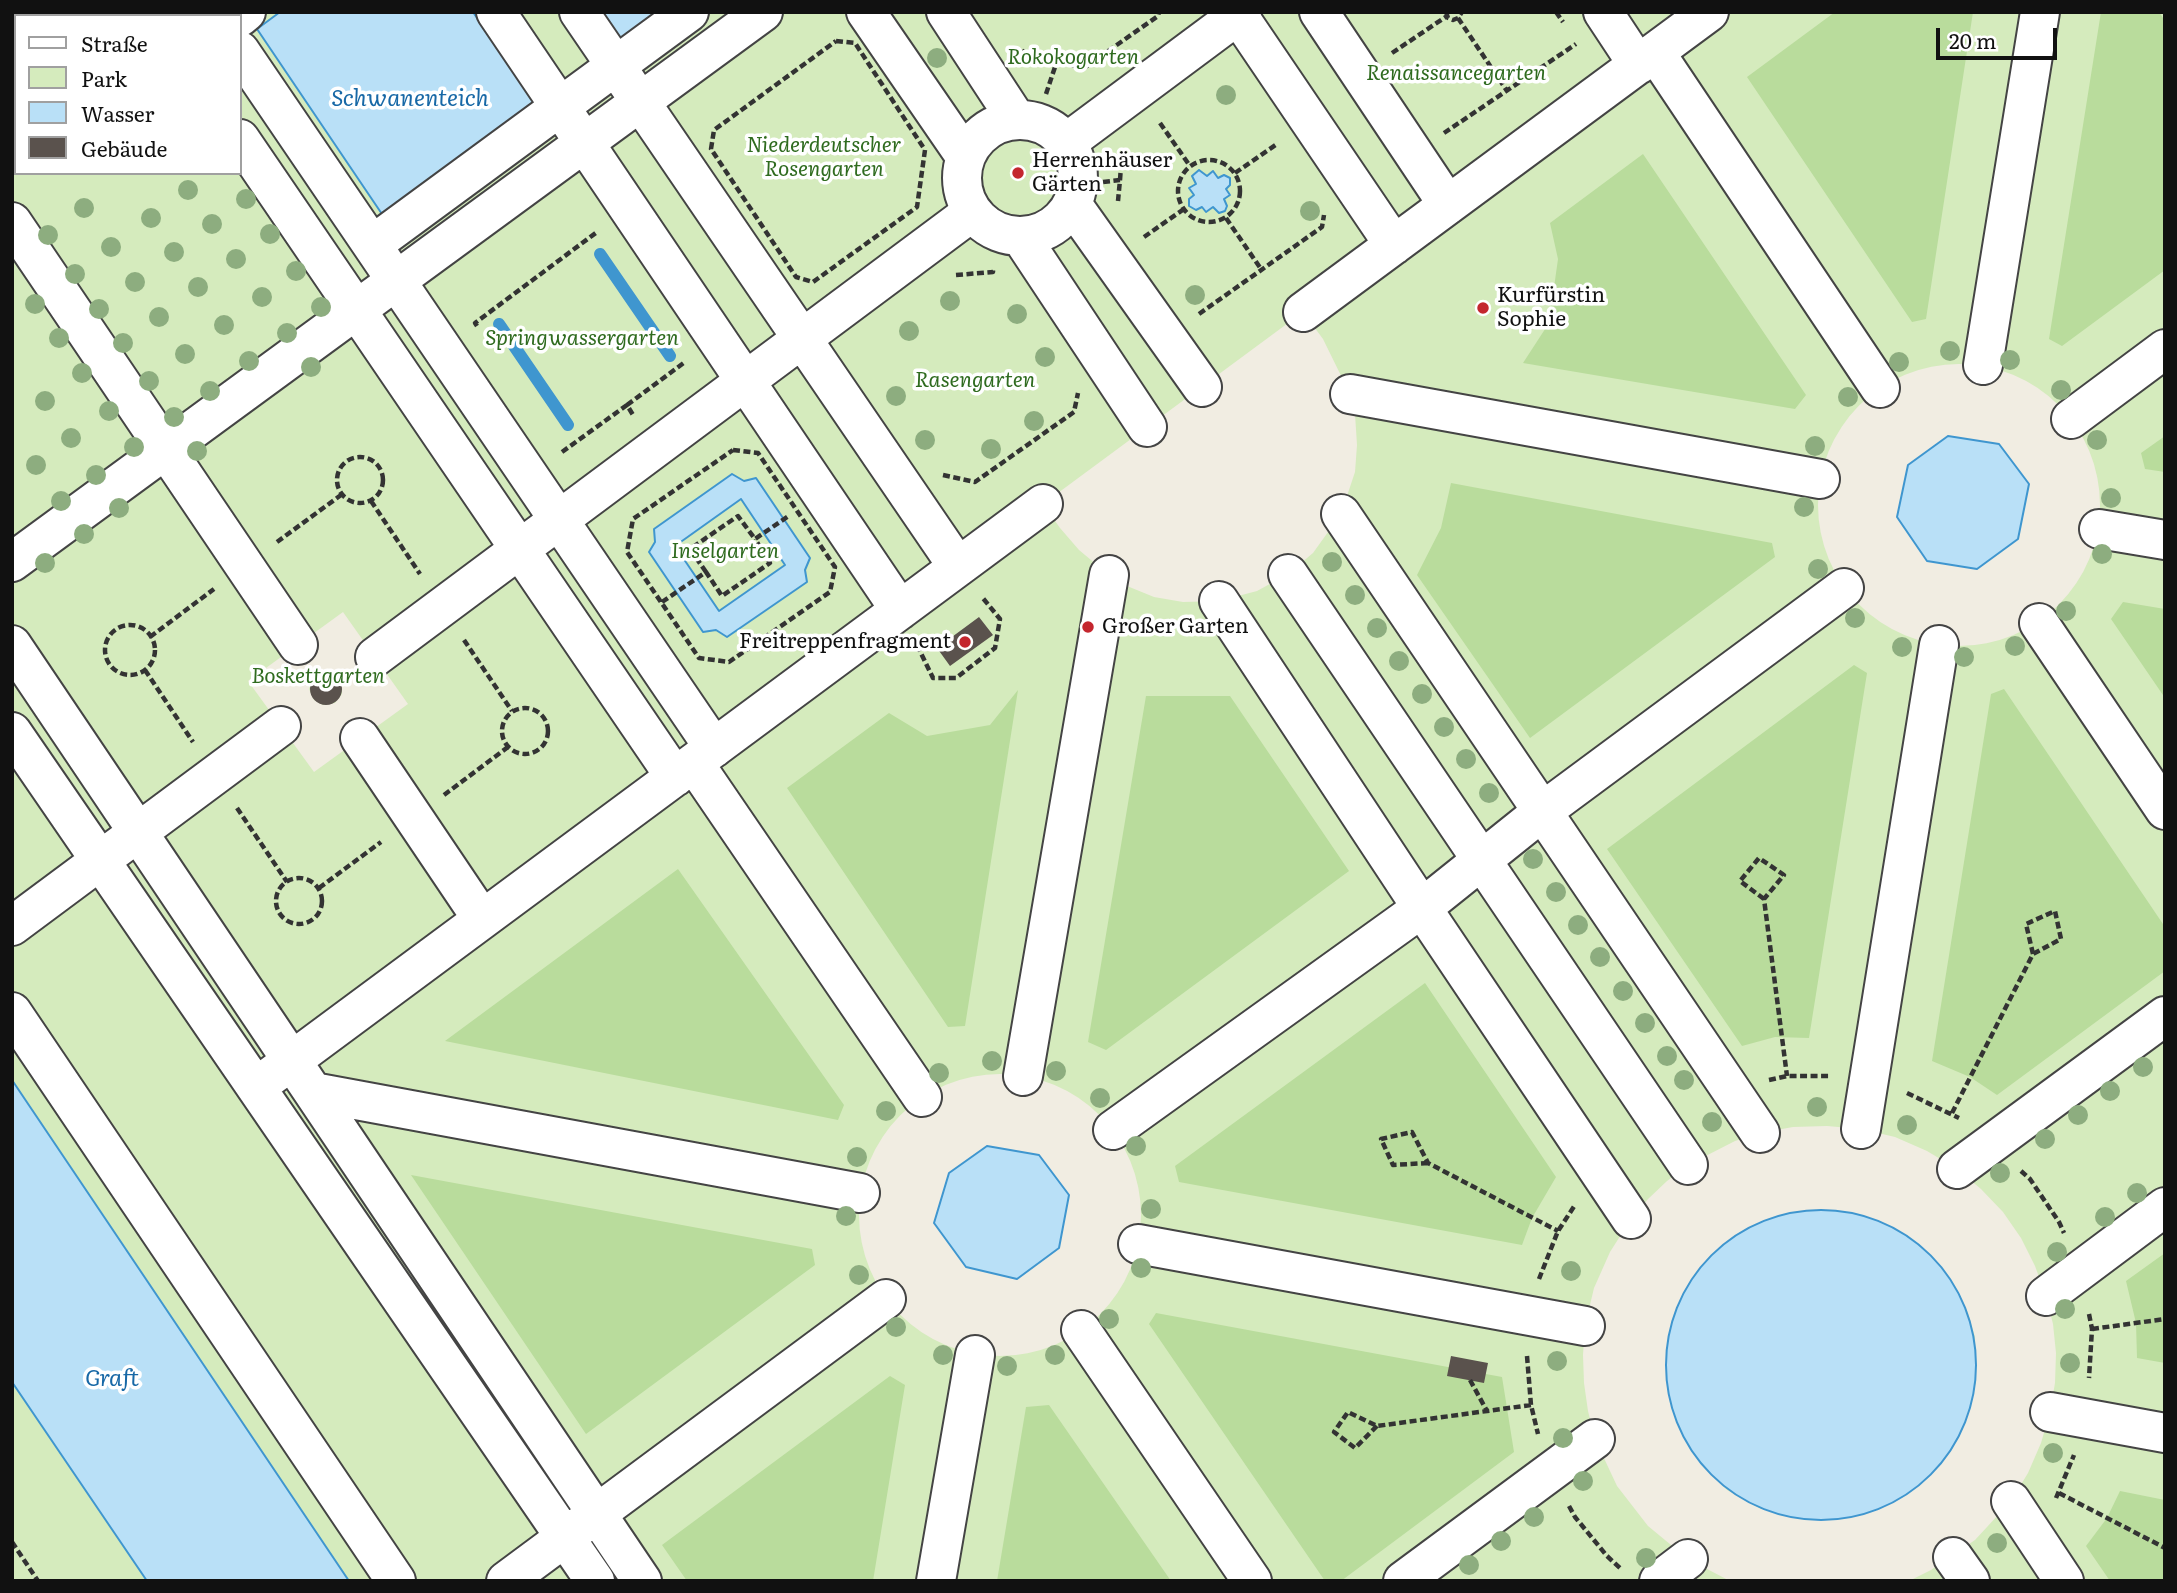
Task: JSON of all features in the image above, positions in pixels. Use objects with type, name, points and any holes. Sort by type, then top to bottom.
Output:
[{"type":"street","points":[[496,12],[900,610]]},
{"type":"street","points":[[579,12],[958,567]]},
{"type":"street","points":[[372,245],[689,12]]},
{"type":"street","points":[[12,562],[763,12]]},
{"type":"street","points":[[866,12],[965,156]]},
{"type":"street","points":[[946,12],[1016,119]]},
{"type":"street","points":[[1319,12],[1448,205]]},
{"type":"street","points":[[1603,12],[1656,42],[1880,387]]},
{"type":"street","points":[[1303,312],[1448,205],[1656,42],[1709,12]]},
{"type":"street","points":[[1983,365],[2040,12]]},
{"type":"street","points":[[1066,143],[1238,13],[1394,245]]},
{"type":"street","points":[[242,54],[559,520],[694,762]]},
{"type":"street","points":[[1016,119],[1048,126],[1066,143],[1076,162],[1075,194],[1062,219],[1047,230],[1012,235],[986,226],[972,212],[964,197],[961,181],[965,156],[982,133],[998,123],[1016,119]]},
{"type":"street","points":[[242,142],[520,549],[694,762],[922,1097]]},
{"type":"street","points":[[1075,194],[1202,387]]},
{"type":"street","points":[[375,657],[972,212]]},
{"type":"street","points":[[12,222],[298,645]]},
{"type":"street","points":[[1012,235],[1147,427]]},
{"type":"street","points":[[2071,419],[2165,349]]},
{"type":"street","points":[[1350,394],[1820,479]]},
{"type":"street","points":[[255,1087],[1043,504]]},
{"type":"street","points":[[1340,514],[1760,1133]]},
{"type":"street","points":[[2099,528],[2165,541]]},
{"type":"street","points":[[1288,574],[1688,1165]]},
{"type":"street","points":[[1023,1076],[1109,575]]},
{"type":"street","points":[[1113,1130],[1422,908],[1542,811],[1844,588]]},
{"type":"street","points":[[1219,601],[1631,1219]]},
{"type":"street","points":[[2039,623],[2165,810]]},
{"type":"street","points":[[12,645],[642,1581]]},
{"type":"street","points":[[1861,1129],[1939,645]]},
{"type":"street","points":[[12,926],[281,726]]},
{"type":"street","points":[[12,732],[595,1581]]},
{"type":"street","points":[[360,738],[482,919]]},
{"type":"street","points":[[12,1012],[396,1581]]},
{"type":"street","points":[[1957,1169],[2165,1016]]},
{"type":"street","points":[[313,1092],[860,1193]]},
{"type":"street","points":[[2046,1296],[2165,1207]]},
{"type":"street","points":[[1138,1244],[1585,1326]]},
{"type":"street","points":[[506,1581],[886,1299]]},
{"type":"street","points":[[1081,1330],[1252,1581]]},
{"type":"street","points":[[936,1581],[975,1354]]},
{"type":"street","points":[[2050,1412],[2165,1433]]},
{"type":"street","points":[[1403,1581],[1595,1439]]},
{"type":"street","points":[[2011,1501],[2064,1581]]},
{"type":"path","points":[[1017,43],[1024,53],[1084,68],[1158,16],[1159,12]]},
{"type":"path","points":[[1383,59],[1446,14],[1451,19],[1458,18],[1462,12]]},
{"type":"path","points":[[1556,12],[1563,23]]},
{"type":"path","points":[[1458,18],[1507,91]]},
{"type":"path","points":[[1436,138],[1577,43],[1570,33]]},
{"type":"path","points":[[836,41],[855,43],[925,150],[917,206],[813,282],[796,277],[711,149],[714,130],[836,41]]},
{"type":"path","points":[[1150,130],[1171,115]]},
{"type":"path","points":[[1160,123],[1190,166]]},
{"type":"path","points":[[1235,173],[1280,141]]},
{"type":"path","points":[[1118,207],[1122,150],[1131,144]]},
{"type":"path","points":[[1199,161],[1219,161],[1235,173],[1240,192],[1238,202],[1226,218],[1208,222],[1198,220],[1184,209],[1179,201],[1179,181],[1190,166],[1199,161]]},
{"type":"path","points":[[1075,194],[1120,180]]},
{"type":"path","points":[[1189,309],[1198,314],[1322,227],[1326,207]]},
{"type":"path","points":[[1140,240],[1184,209]]},
{"type":"path","points":[[1226,218],[1261,270]]},
{"type":"path","points":[[482,334],[475,323],[605,226]]},
{"type":"path","points":[[993,272],[1012,235]]},
{"type":"path","points":[[948,282],[958,274],[993,272],[1001,275]]},
{"type":"path","points":[[555,442],[562,453],[693,356]]},
{"type":"path","points":[[940,474],[975,482],[1074,412],[1079,385]]},
{"type":"path","points":[[627,405],[681,485]]},
{"type":"path","points":[[733,450],[758,453],[835,567],[830,592],[729,662],[699,658],[662,603],[627,552],[633,519],[733,450]]},
{"type":"path","points":[[365,457],[378,466],[383,481],[377,496],[370,501],[358,503],[341,495],[336,479],[338,471],[349,459],[365,457]]},
{"type":"path","points":[[370,501],[375,507]]},
{"type":"path","points":[[738,516],[755,539],[771,563],[722,596],[690,549],[738,516]]},
{"type":"path","points":[[755,539],[784,520]]},
{"type":"path","points":[[662,603],[706,572]]},
{"type":"path","points":[[933,678],[956,678],[995,648],[1000,619]]},
{"type":"path","points":[[130,625],[145,631],[150,637],[154,643],[153,658],[145,670],[130,675],[122,674],[110,665],[105,650],[106,643],[116,630],[130,625]]},
{"type":"path","points":[[150,637],[158,631]]},
{"type":"path","points":[[528,708],[542,715],[548,730],[543,745],[538,751],[522,754],[508,747],[502,735],[507,716],[512,711],[528,708]]},
{"type":"path","points":[[1764,899],[1784,875],[1759,858],[1740,881],[1764,899],[1787,1076]]},
{"type":"path","points":[[293,878],[308,879],[319,888],[322,895],[320,910],[310,921],[295,923],[288,920],[278,908],[277,893],[293,878]]},
{"type":"path","points":[[319,888],[324,884]]},
{"type":"path","points":[[1952,1113],[2033,954],[2061,939],[2055,911],[2026,924],[2033,954]]},
{"type":"path","points":[[1729,1087],[1787,1076],[1828,1076],[1869,1081],[1912,1094],[1952,1113],[1994,1142],[2030,1179],[2059,1222],[2080,1270]]},
{"type":"path","points":[[1428,1163],[1412,1132],[1381,1139],[1393,1165],[1428,1163],[1558,1231]]},
{"type":"path","points":[[1598,1171],[1558,1231],[1541,1273],[1530,1316],[1527,1361],[1531,1405],[1550,1472],[1575,1517],[1607,1556],[1658,1571]]},
{"type":"path","points":[[2092,1329],[2165,1319]]},
{"type":"path","points":[[1470,1380],[1487,1411]]},
{"type":"path","points":[[1377,1426],[1355,1448],[1334,1432],[1348,1412],[1377,1426],[1531,1405]]},
{"type":"path","points":[[2059,1493],[2165,1548]]},
{"type":"path","points":[[12,1542],[38,1581]]},
{"type":"green space","name":"Großer Garten","points":[[12,12],[2165,12],[2165,1581],[349,1581],[12,1080]]},
{"type":"green space","points":[[1835,12],[1973,12],[1926,319],[1912,322],[1747,77]]},
{"type":"green space","points":[[2101,12],[2159,12],[2165,21],[2165,270],[2062,346],[2049,339]]},
{"type":"green space","points":[[1643,154],[1806,395],[1795,409],[1523,363],[1549,323],[1558,259],[1550,223]]},
{"type":"green space","points":[[2165,436],[2165,472],[2145,469],[2141,453]]},
{"type":"green space","points":[[1451,483],[1772,543],[1775,557],[1530,738],[1417,575],[1441,528]]},
{"type":"green space","points":[[2123,602],[2165,609],[2165,698],[2111,619]]},
{"type":"green space","points":[[1854,665],[1867,673],[1809,1038],[1775,1037],[1742,1046],[1607,849]]},
{"type":"green space","points":[[2004,689],[2165,927],[2165,971],[1997,1095],[1970,1077],[1932,1061],[1991,694]]},
{"type":"green space","points":[[1018,690],[965,1026],[948,1027],[787,788],[889,713],[927,736],[990,725]]},
{"type":"green space","points":[[1146,696],[1230,696],[1349,871],[1106,1050],[1088,1042]]},
{"type":"green space","points":[[678,869],[844,1105],[838,1120],[445,1041]]},
{"type":"green space","points":[[1425,983],[1556,1177],[1532,1218],[1522,1245],[1179,1182],[1175,1166]]},
{"type":"green space","points":[[411,1175],[812,1249],[815,1265],[586,1434]]},
{"type":"green space","points":[[2165,1253],[2165,1363],[2137,1358],[2136,1323],[2126,1281]]},
{"type":"green space","points":[[1156,1313],[1502,1377],[1514,1452],[1341,1581],[1325,1581],[1149,1324]]},
{"type":"green space","points":[[890,1376],[905,1385],[873,1581],[687,1581],[662,1545]]},
{"type":"green space","points":[[12,1382],[147,1581],[12,1581]]},
{"type":"green space","points":[[1049,1405],[1171,1581],[997,1581],[1026,1407]]},
{"type":"green space","points":[[2120,1491],[2165,1500],[2165,1581],[2110,1581],[2086,1546],[2107,1518]]},
{"type":"shaded area","points":[[1303,312],[1323,339],[1350,394],[1355,414],[1357,445],[1355,472],[1341,514],[1313,553],[1288,574],[1257,591],[1219,601],[1183,602],[1154,597],[1127,586],[1079,550],[1043,504]]},
{"type":"shaded area","points":[[1945,364],[1973,364],[2026,380],[2059,405],[2084,438],[2094,464],[2100,505],[2094,546],[2084,572],[2059,605],[2026,630],[2000,640],[1973,646],[1945,646],[1892,630],[1869,614],[1850,595],[1834,572],[1824,546],[1818,519],[1818,491],[1834,438],[1850,415],[1869,396],[1892,380],[1918,370]]},
{"type":"shaded area","points":[[343,612],[408,704],[314,772],[248,681]],"holes":[[[325,672],[335,676],[342,689],[342,694],[335,703],[323,705],[314,700],[309,689],[312,679]]]},
{"type":"shaded area","points":[[1000,1074],[1027,1077],[1054,1085],[1078,1098],[1100,1115],[1117,1137],[1130,1161],[1138,1188],[1141,1215],[1138,1242],[1130,1269],[1117,1293],[1100,1315],[1078,1332],[1054,1345],[1027,1353],[1000,1356],[973,1353],[946,1345],[922,1332],[900,1315],[883,1293],[870,1269],[862,1242],[859,1215],[862,1188],[870,1161],[883,1137],[900,1115],[922,1098],[946,1085],[973,1077]]},
{"type":"shaded area","points":[[1793,1127],[1861,1129],[1895,1137],[1927,1151],[1957,1169],[2003,1212],[2021,1238],[2046,1296],[2056,1353],[2055,1383],[2041,1443],[2028,1473],[2011,1501],[1975,1540],[1931,1570],[1909,1581],[1730,1581],[1688,1559],[1648,1526],[1617,1486],[1595,1439],[1584,1383],[1585,1326],[1594,1288],[1610,1252],[1631,1219],[1648,1199],[1688,1165],[1735,1141]],"holes":[[[1955,1286],[1968,1313],[1975,1337],[1976,1384],[1761,1509],[1727,1490],[1700,1463]]]},
{"type":"water","name":"Schwanenteich","points":[[280,12],[473,12],[539,110],[388,223],[257,29]]},
{"type":"water","points":[[600,12],[671,12],[623,48]]},
{"type":"water","points":[[1199,170],[1207,176],[1213,171],[1218,178],[1224,175],[1230,178],[1230,185],[1226,189],[1230,195],[1224,199],[1227,206],[1225,211],[1219,213],[1213,207],[1206,212],[1202,207],[1196,210],[1189,206],[1189,199],[1194,195],[1189,188],[1196,184],[1192,176]]},
{"type":"water","points":[[1948,436],[1999,444],[2029,484],[2018,539],[1977,569],[1927,561],[1897,517],[1908,465]]},
{"type":"water","points":[[732,474],[744,481],[756,478],[810,558],[805,570],[807,582],[727,637],[716,630],[703,632],[649,552],[655,542],[654,529]],"holes":[[[741,499],[785,565],[719,611],[675,546]]]},
{"type":"water","name":"Graft","points":[[12,1080],[349,1581],[147,1581],[12,1382]]},
{"type":"water","points":[[987,1146],[1039,1155],[1069,1195],[1059,1248],[1017,1279],[966,1267],[934,1223],[949,1173]]},
{"type":"water","points":[[1821,1210],[1851,1213],[1880,1222],[1907,1236],[1931,1255],[1950,1279],[1964,1306],[1973,1335],[1976,1365],[1973,1395],[1964,1424],[1950,1451],[1931,1475],[1907,1494],[1880,1508],[1851,1517],[1821,1520],[1791,1517],[1762,1508],[1735,1494],[1711,1475],[1692,1451],[1678,1424],[1669,1395],[1666,1365],[1669,1335],[1678,1306],[1692,1279],[1711,1255],[1735,1236],[1762,1222],[1791,1213]]},
{"type":"building","name":"Freitreppenfragment","points":[[979,617],[993,635],[950,666],[937,648]]},
{"type":"building","points":[[326,673],[338,677],[342,689],[338,701],[326,705],[314,701],[310,689],[314,677]]},
{"type":"building","points":[[1451,1356],[1488,1363],[1484,1383],[1447,1376]]},
{"type":"waterway","points":[[600,254],[670,356]]},
{"type":"waterway","points":[[499,324],[568,425]]},
{"type":"place","name":"Herrenhäuser Gärten","points":[[1018,173]]},
{"type":"place","name":"Kurfürstin Sophie","points":[[1483,308]]},
{"type":"place","name":"Großer Garten","points":[[1088,627]]},
{"type":"place","name":"Freitreppenfragment","points":[[965,642]]},
{"type":"park label","name":"Rokokogarten","points":[[1073,58]]},
{"type":"park label","name":"Renaissancegarten","points":[[1456,74]]},
{"type":"park label","name":"Niederdeutscher Rosengarten","points":[[824,158]]},
{"type":"park label","name":"Springwassergarten","points":[[582,339]]},
{"type":"park label","name":"Rasengarten","points":[[975,381]]},
{"type":"park label","name":"Inselgarten","points":[[725,552]]},
{"type":"park label","name":"Boskettgarten","points":[[318,677]]}]
